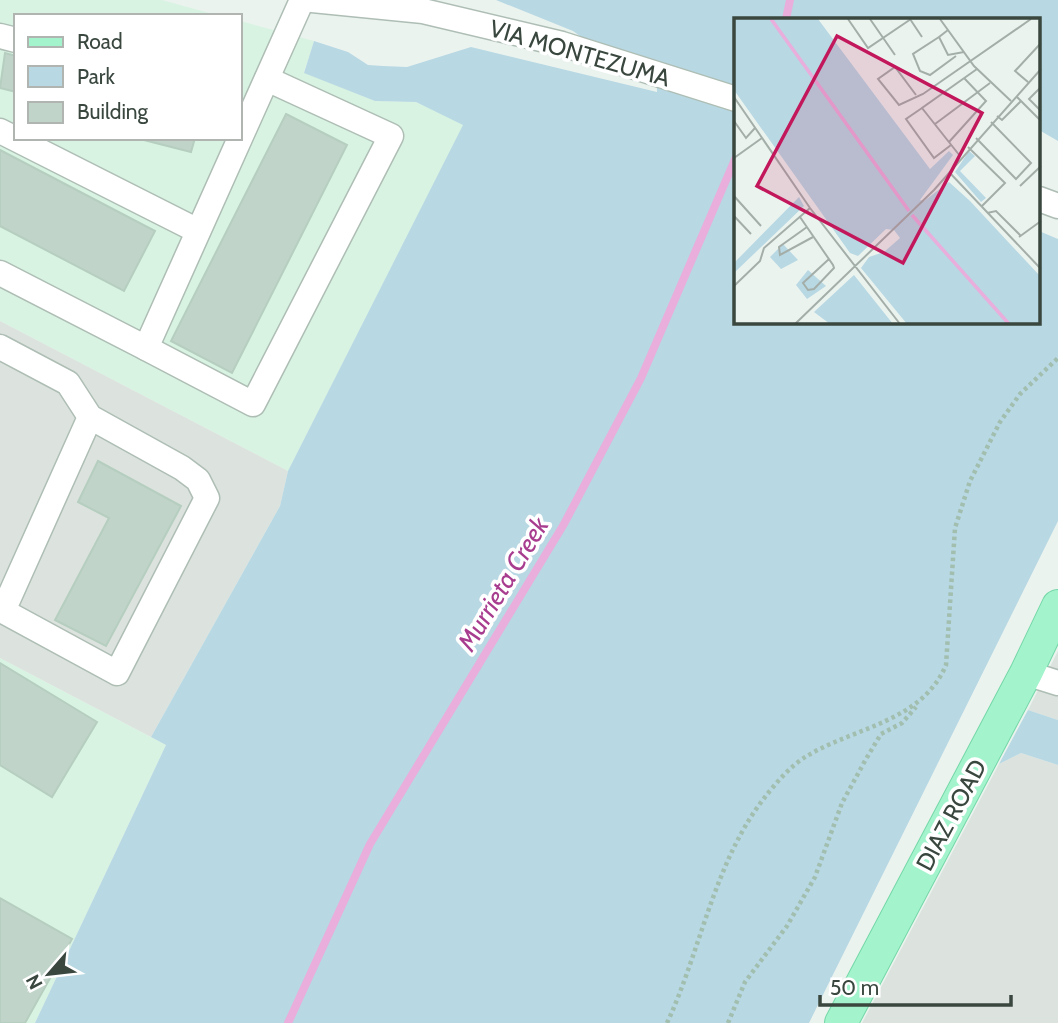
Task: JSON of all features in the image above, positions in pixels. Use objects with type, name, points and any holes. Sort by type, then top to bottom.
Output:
[{"type":"main road","name":"DIAZ ROAD","points":[[841,1023],[1026,673],[1058,606]]},
{"type":"street","points":[[248,99],[267,79],[302,0]]},
{"type":"street","points":[[312,0],[425,6]]},
{"type":"street","name":"VIA MONTEZUMA","points":[[425,6],[562,44],[734,98]]},
{"type":"street","points":[[0,273],[253,404],[391,136],[267,79]]},
{"type":"street","points":[[18,140],[198,231]]},
{"type":"street","points":[[146,348],[198,231],[232,140]]},
{"type":"street","points":[[1040,199],[1058,206]]},
{"type":"street","points":[[0,347],[68,383],[90,417],[182,468],[198,480],[207,498],[117,673],[3,611],[90,417]]},
{"type":"street","points":[[1026,673],[1058,683]]},
{"type":"path","points":[[728,1023],[746,982],[787,926],[816,877],[842,803],[881,734],[902,723],[937,684],[946,665],[955,528],[970,481],[1000,422],[1020,394],[1058,358]]},
{"type":"path","points":[[667,1023],[720,882],[741,835],[764,798],[805,757],[919,703]]},
{"type":"shaded area","points":[[0,0],[162,0],[213,14],[14,14],[14,140],[242,140],[242,22],[314,41],[304,72],[375,101],[416,102],[464,124],[288,471],[0,321]]},
{"type":"shaded area","points":[[0,321],[288,471],[280,506],[151,737],[0,658]]},
{"type":"shaded area","points":[[1058,651],[1058,720],[1028,710]]},
{"type":"shaded area","points":[[0,658],[166,745],[35,1023],[0,1023]]},
{"type":"shaded area","points":[[1021,753],[1058,765],[1058,1023],[862,1023],[999,764]]},
{"type":"green space","points":[[496,0],[1058,0],[1058,141],[1040,131],[1040,18],[734,18],[734,324],[1040,324],[1040,231],[1058,239],[1058,521],[809,1023],[35,1023],[166,745],[151,737],[280,506],[288,471],[463,125],[416,102],[375,101],[304,73],[314,41],[348,52],[368,65],[407,67],[471,47],[657,92],[656,62],[587,41],[573,31]]},
{"type":"green space","points":[[1028,710],[1058,720],[1058,765],[1021,753],[999,764]]},
{"type":"building","points":[[5,53],[14,55],[14,92],[0,88]]},
{"type":"building","points":[[286,114],[347,145],[232,373],[171,341]]},
{"type":"building","points":[[144,140],[194,140],[191,152]]},
{"type":"building","points":[[0,150],[155,231],[124,291],[0,226]]},
{"type":"building","points":[[98,461],[181,506],[106,646],[55,620],[109,518],[78,502]]},
{"type":"building","points":[[0,663],[97,722],[52,797],[0,765]]},
{"type":"building","points":[[0,898],[72,939],[25,1023],[0,1023]]},
{"type":"waterway","name":"Murrieta Creek","points":[[786,18],[790,0]]},
{"type":"waterway","name":"Murrieta Creek","points":[[288,1023],[370,844],[564,524],[641,378],[734,162]]}]
